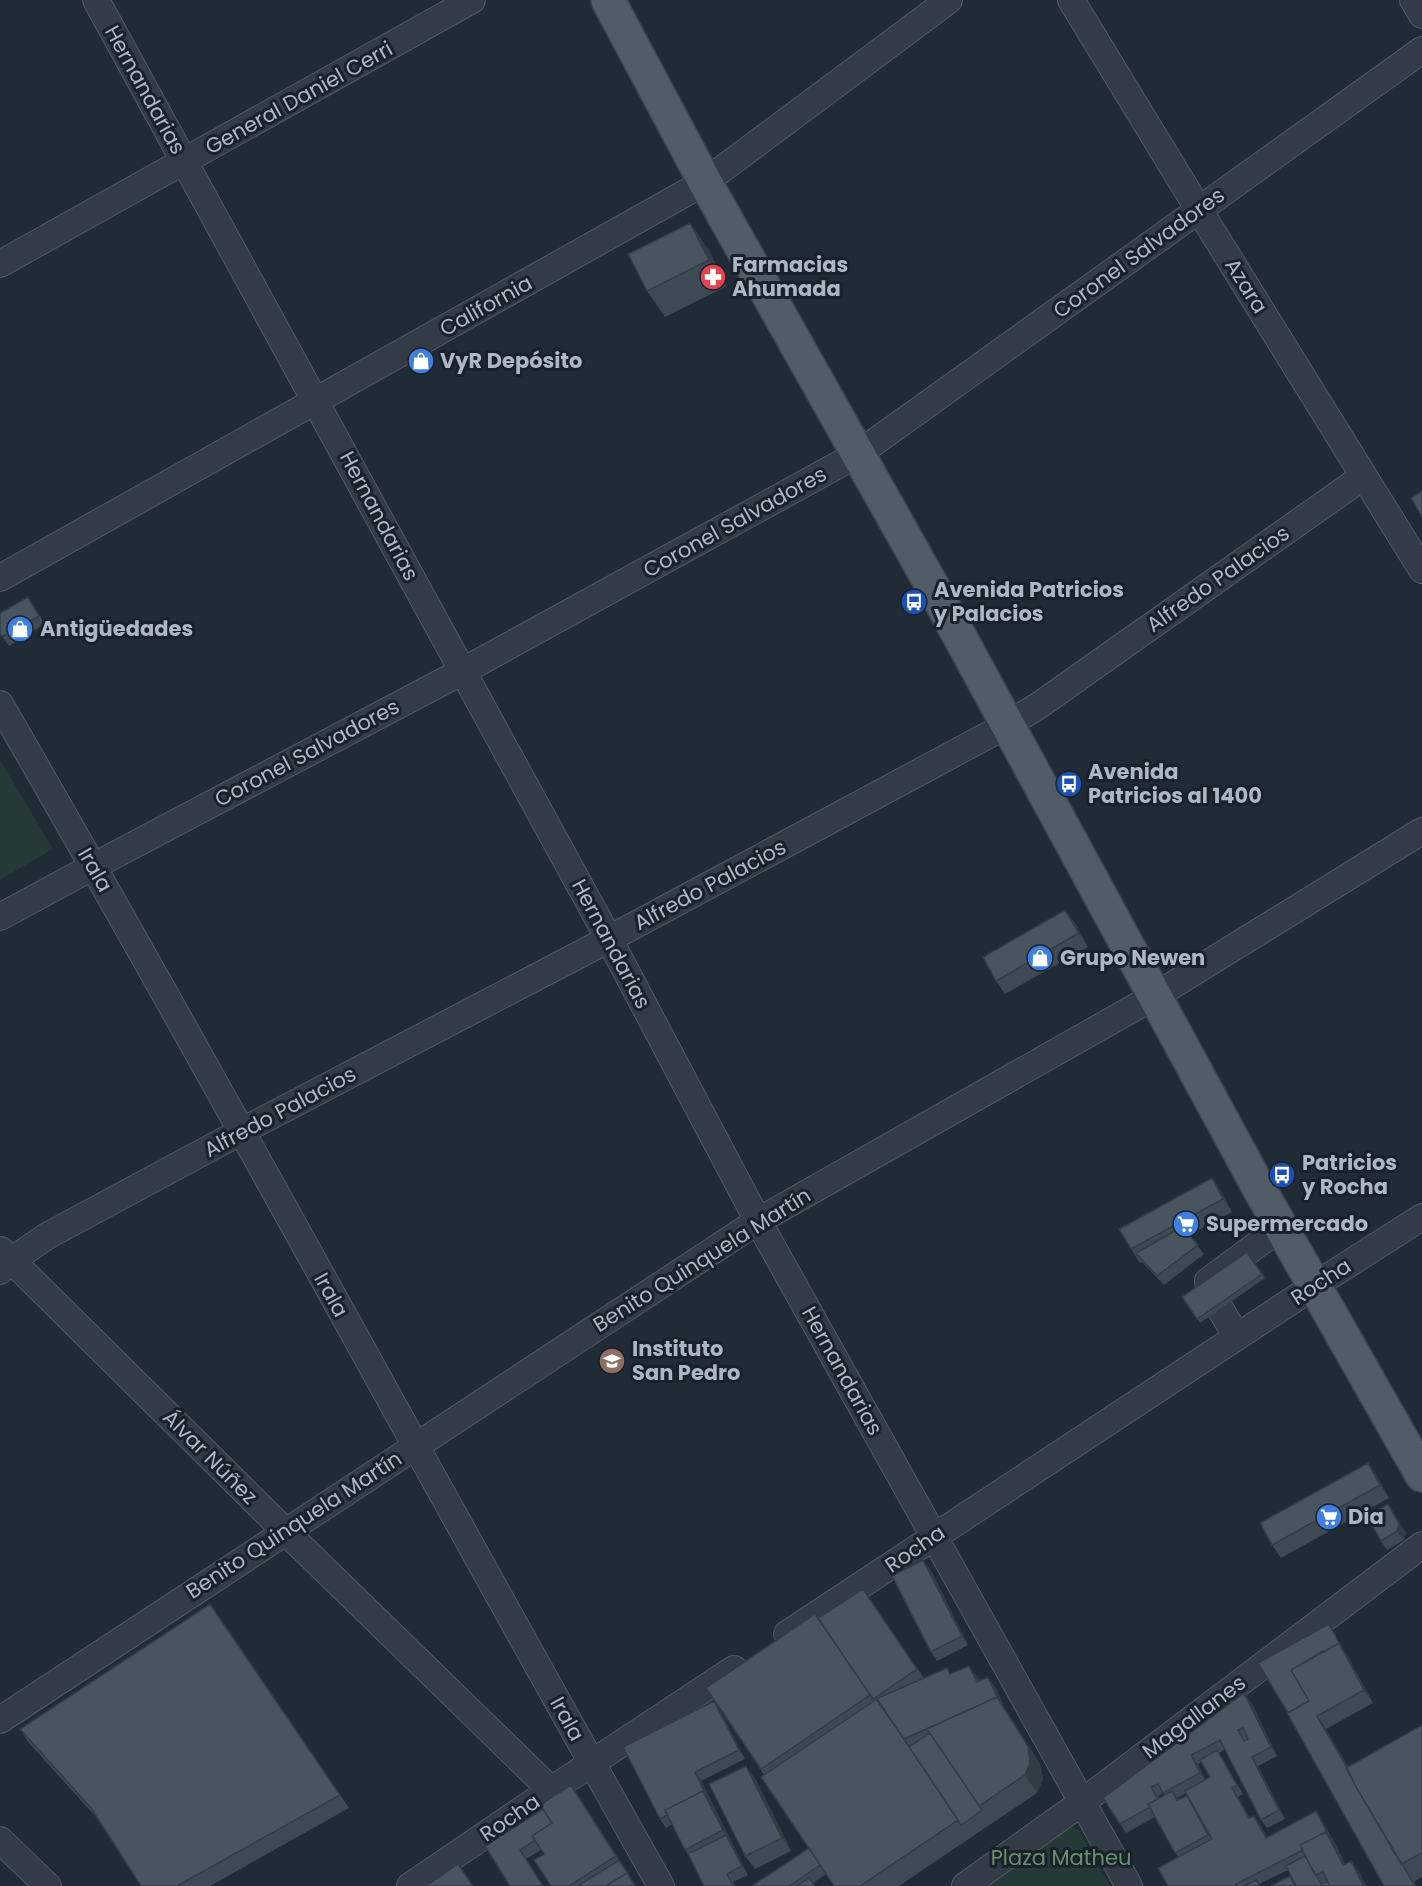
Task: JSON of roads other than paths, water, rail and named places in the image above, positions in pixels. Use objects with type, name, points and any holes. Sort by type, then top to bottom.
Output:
[{"type":"main road","points":[[608,0],[705,182],[858,454],[1281,1227],[1422,1475]]},
{"type":"street","name":"Hernandarias","points":[[96,0],[609,939],[758,1221],[1129,1886]]},
{"type":"street","name":"General Daniel Cerri","points":[[0,264],[472,0]]},
{"type":"street","name":"California","points":[[0,578],[705,182],[950,0]]},
{"type":"street","name":"Azara","points":[[1071,0],[1422,570]]},
{"type":"street","points":[[1413,0],[1422,15]]},
{"type":"street","name":"Coronel Salvadores","points":[[0,917],[463,671],[858,454],[1422,50]]},
{"type":"street","name":"Alfredo Palacios","points":[[4,1260],[242,1131],[609,939],[1007,725],[1038,706],[1364,476]]},
{"type":"street","name":"Irala","points":[[0,704],[94,866],[414,1446],[661,1886]]},
{"type":"street","name":"Benito Quinquela Martín","points":[[0,1719],[758,1221],[1155,996],[1422,831]]},
{"type":"street","name":"Rocha","points":[[410,1886],[933,1537],[1422,1217]]},
{"type":"street","points":[[1237,1337],[1209,1290],[1208,1281],[1281,1227]]},
{"type":"street","name":"Álvar Núñez","points":[[4,1260],[551,1790]]},
{"type":"street","name":"Magallanes","points":[[965,1886],[1081,1803],[1422,1545]]},
{"type":"street","points":[[0,1840],[48,1886]]},
{"type":"place","name":"Farmacias Ahumada","points":[[713,277]]},
{"type":"place","name":"VyR Depósito","points":[[421,361]]},
{"type":"place","name":"Avenida Patricios y Palacios","points":[[914,602]]},
{"type":"place","name":"Antigüedades","points":[[20,629]]},
{"type":"place","name":"Avenida Patricios al 1400","points":[[1069,784]]},
{"type":"place","name":"Grupo Newen","points":[[1040,958]]},
{"type":"place","name":"Patricios y Rocha","points":[[1282,1175]]},
{"type":"place","name":"Supermercado","points":[[1186,1224]]},
{"type":"place","name":"Instituto San Pedro","points":[[612,1361]]},
{"type":"place","name":"Dia","points":[[1329,1517]]},
{"type":"park label","name":"Plaza Matheu","points":[[1061,1858]]}]
